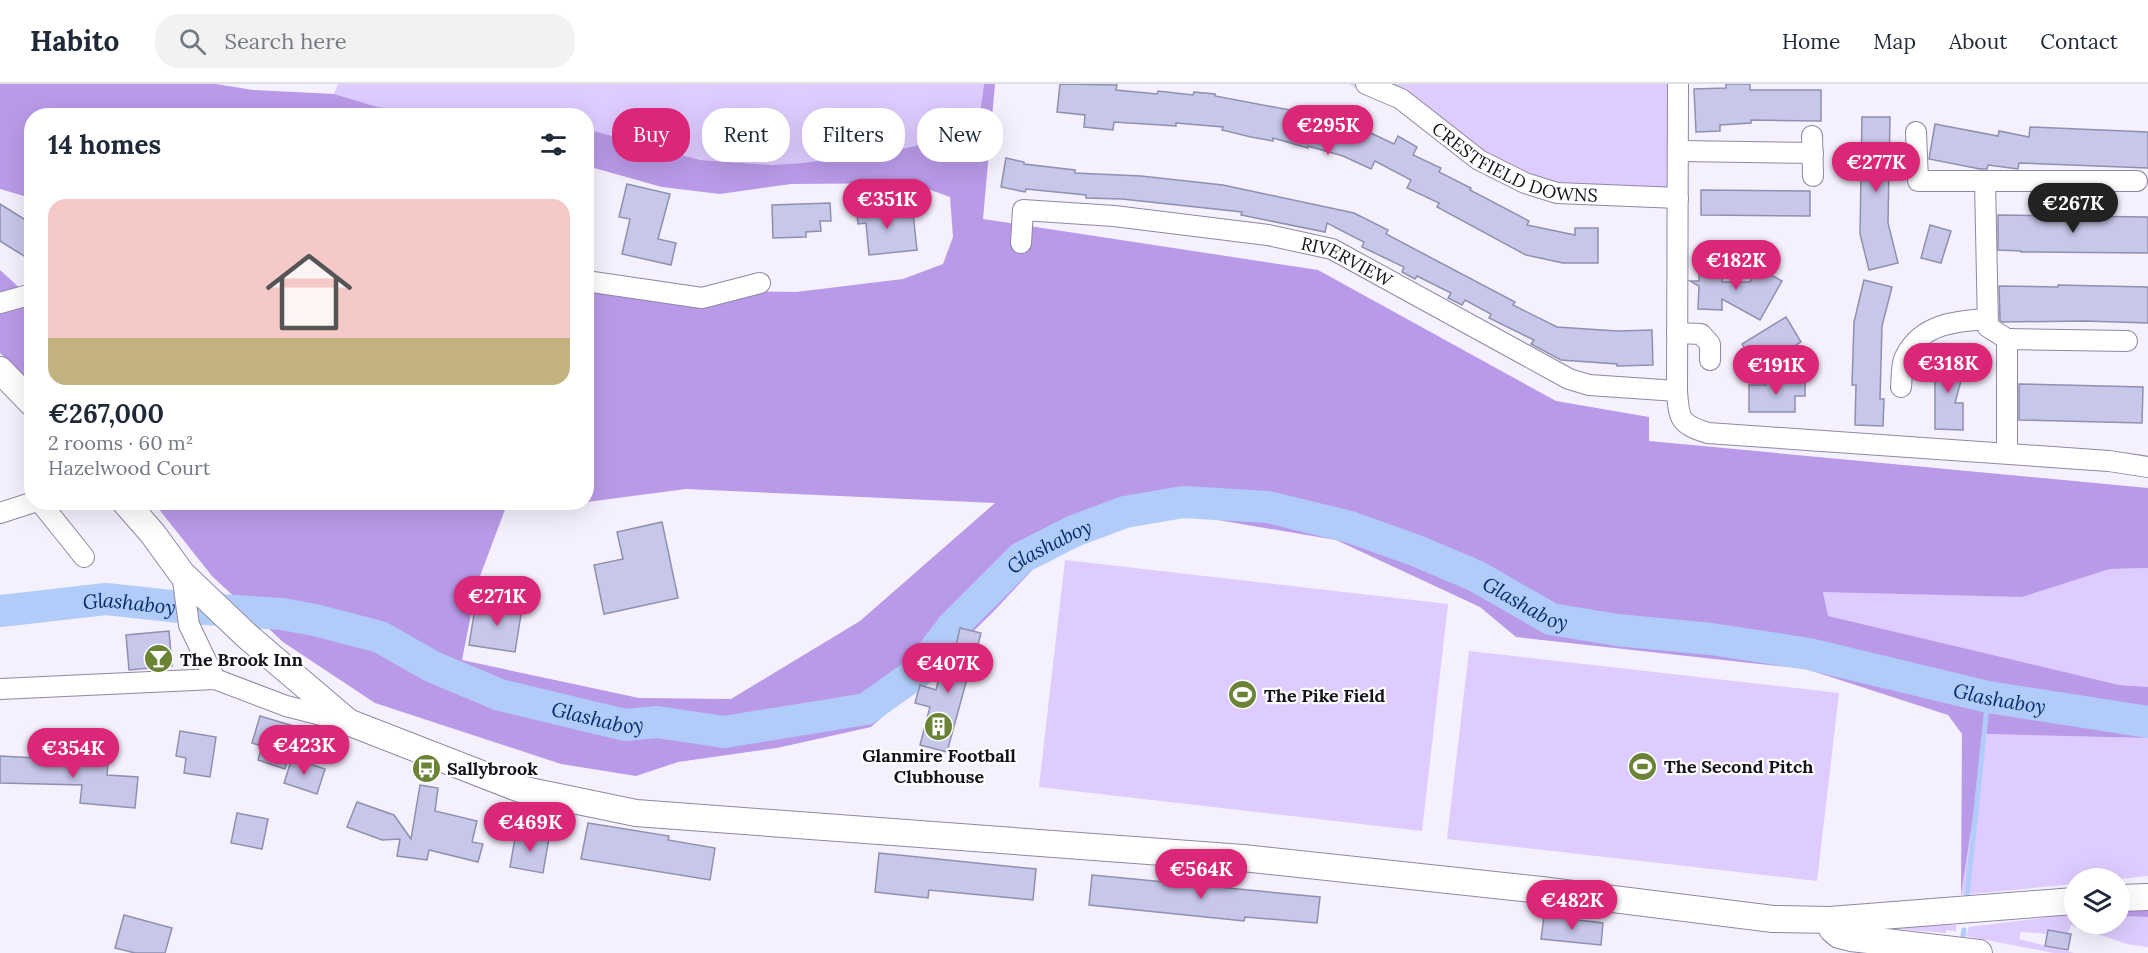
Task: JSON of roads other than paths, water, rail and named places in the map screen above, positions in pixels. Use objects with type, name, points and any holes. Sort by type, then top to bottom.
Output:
[{"type":"main road","points":[[0,370],[24,395]]},
{"type":"main road","points":[[132,510],[182,574],[247,636],[348,722],[402,741],[520,789],[636,813],[1243,858],[1541,890],[1773,919],[1830,920],[2064,902]]},
{"type":"main road","points":[[2130,898],[2148,897]]},
{"type":"main road","points":[[1830,920],[1832,929],[1851,938],[1926,950],[1979,953]]},
{"type":"street","name":"CRESTFIELD DOWNS","points":[[1366,84],[1401,99],[1479,160],[1525,183],[1557,193],[1678,198]]},
{"type":"street","points":[[1678,84],[1677,391],[1679,414],[1690,428],[1708,433],[2007,453],[2109,461],[2148,467]]},
{"type":"street","points":[[1916,132],[1918,181],[2137,181]]},
{"type":"street","points":[[1679,151],[1812,144],[1813,176]]},
{"type":"street","points":[[1985,181],[1988,327],[2007,339],[2127,341]]},
{"type":"street","name":"RIVERVIEW","points":[[1021,243],[1023,210],[1114,216],[1268,235],[1332,249],[1569,379],[1589,385],[1677,391]]},
{"type":"street","points":[[594,282],[702,298],[760,283]]},
{"type":"street","points":[[0,303],[24,296]]},
{"type":"street","points":[[1901,387],[1905,356],[1921,336],[1954,321],[1987,319]]},
{"type":"street","points":[[1677,333],[1701,334],[1710,344],[1710,360]]},
{"type":"street","points":[[2007,339],[2007,453]]},
{"type":"street","points":[[0,513],[24,505]]},
{"type":"street","points":[[46,510],[84,557]]},
{"type":"street","points":[[182,574],[189,625],[215,679]]},
{"type":"street","points":[[0,689],[215,679],[286,706],[348,722]]},
{"type":"waterway","name":"Glashaboy","points":[[0,611],[106,599],[189,608],[282,614],[380,637],[433,667],[500,695],[625,725],[657,722],[724,732],[866,709],[918,672],[953,626],[1021,558],[1074,531],[1125,512],[1183,502],[1268,507],[1350,527],[1417,551],[1476,576],[1551,619],[1617,630],[1711,639],[1809,654],[1988,697],[2148,722]]},
{"type":"waterway","points":[[1967,895],[1988,697]]},
{"type":"waterway","points":[[1963,936],[1964,930]]},
{"type":"place","name":"The Brook Inn","points":[[159,659]]},
{"type":"place","name":"The Pike Field","points":[[1243,695]]},
{"type":"place","name":"Glanmire Football Clubhouse","points":[[939,726]]},
{"type":"place","name":"The Second Pitch","points":[[1643,766]]},
{"type":"place","name":"Sallybrook","points":[[426,768]]}]
